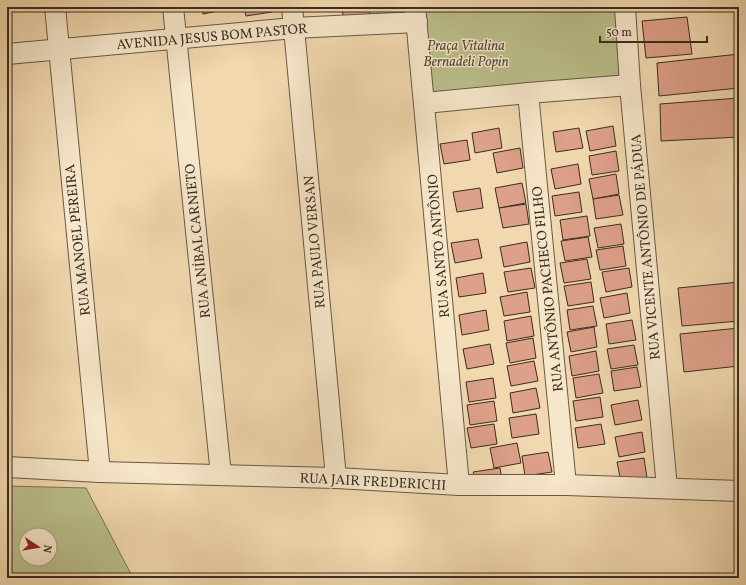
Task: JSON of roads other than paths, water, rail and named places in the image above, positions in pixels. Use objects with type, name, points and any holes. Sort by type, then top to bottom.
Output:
[{"type":"street","name":"RUA MANOEL PEREIRA","points":[[55,7],[100,472]]},
{"type":"street","name":"RUA ANÍBAL CARNIETO","points":[[174,7],[176,39],[221,475]]},
{"type":"street","name":"RUA PAULO VERSAN","points":[[292,7],[336,478]]},
{"type":"street","name":"RUA VICENTE ANTÔNIO DE PÁDUA","points":[[625,7],[630,85],[667,488]]},
{"type":"street","name":"AVENIDA JESUS BOM PASTOR","points":[[7,54],[294,28],[416,14]]},
{"type":"street","name":"RUA SANTO ANTÔNIO","points":[[416,14],[459,485]]},
{"type":"street","points":[[425,103],[630,85]]},
{"type":"street","name":"RUA ANTÔNIO PACHECO FILHO","points":[[528,93],[566,485]]},
{"type":"street","name":"RUA JAIR FREDERICHI","points":[[7,467],[100,472],[336,478],[459,485],[566,485],[739,491]]},
{"type":"park label","name":"Praça Vitalina Bernadeli Popin","points":[[466,54]]}]
